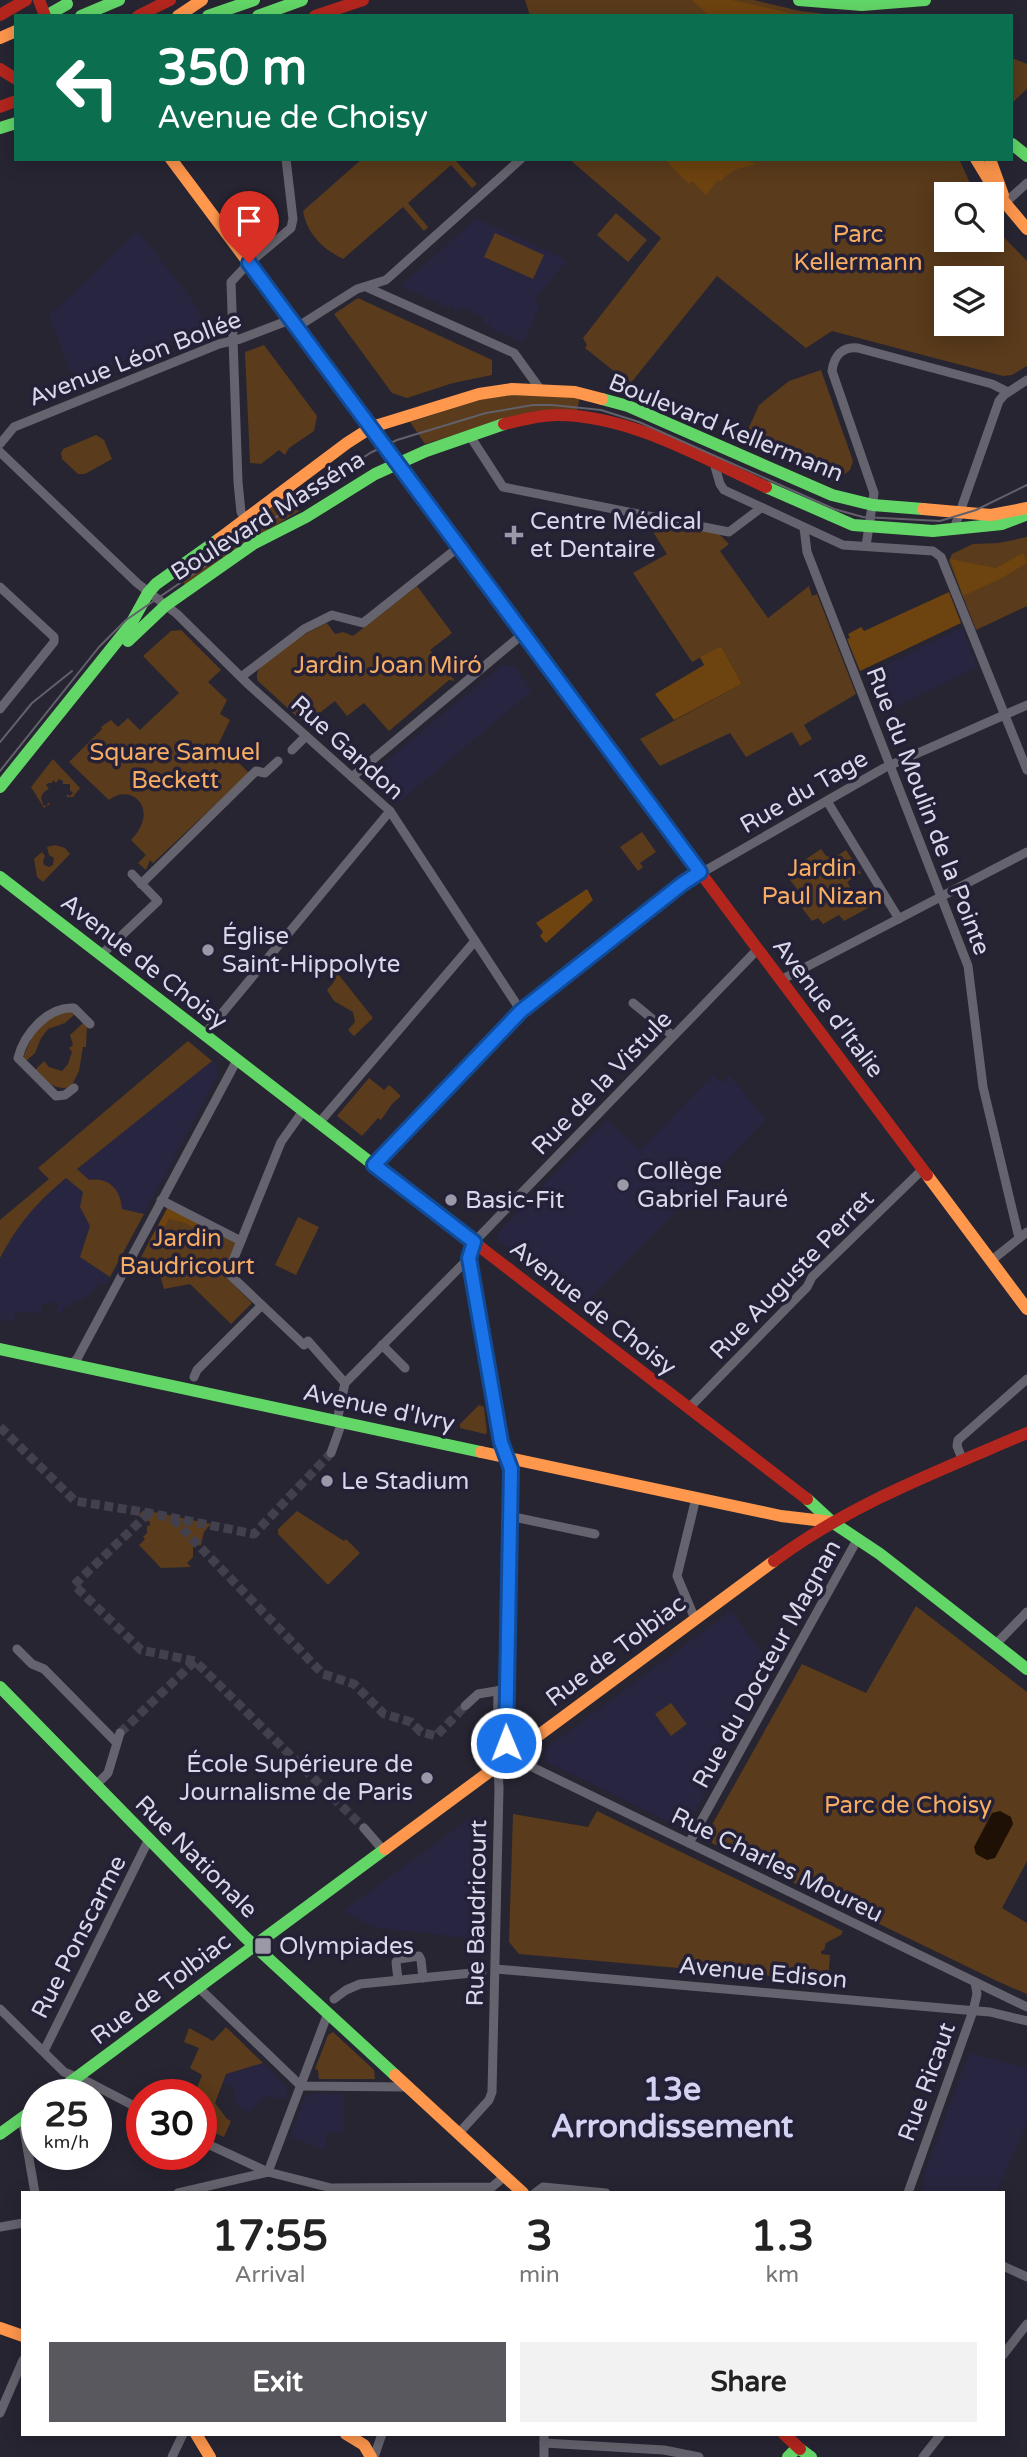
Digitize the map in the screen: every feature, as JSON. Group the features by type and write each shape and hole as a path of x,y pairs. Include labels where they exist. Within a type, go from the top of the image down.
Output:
{"main road":[{"path":"0,15 26,0"},
{"path":"49,14 65,2 88,14 120,0"},
{"path":"142,14 170,0"},
{"path":"181,14 202,0"},
{"path":"214,14 254,0"},
{"path":"264,14 302,0"},
{"path":"321,14 363,0"},
{"path":"799,0 840,6 925,0"},
{"path":"1013,145 1027,156"},
{"name":"Avenue d'Italie","path":"172,161 757,950 1027,1309"},
{"path":"977,161 996,192 1027,229"},
{"path":"991,161 1005,201"},
{"name":"Boulevard Kellermann","path":"372,427 478,394 512,389 575,392 628,406 832,495 873,505 991,515 1027,508"},
{"name":"Boulevard Kellermann","path":"398,463 470,436 533,418 559,415 630,426 838,520 869,528 933,531 1002,524 1024,518"},
{"name":"Boulevard Masséna","path":"0,787 123,634 148,593 168,575 372,427"},
{"name":"Boulevard Masséna","path":"0,801 129,640 166,605 253,544 398,463"},
{"name":"Avenue de Choisy","path":"0,877 821,1510 832,1522 880,1554 1027,1669"},
{"name":"Avenue d'Ivry","path":"0,1349 781,1516 832,1522"},
{"name":"Rue de Tolbiac","path":"74,2079 802,1540 891,1492 1027,1433"},
{"name":"Rue Nationale","path":"0,1687 255,1945 521,2191"},
{"path":"0,2134 21,2119"},
{"path":"0,2328 21,2335"},
{"path":"349,2436 364,2445 372,2457"},
{"path":"786,2436 811,2457"},
{"path":"200,2437 210,2457"},
{"path":"788,2457 800,2449"}],"street":[{"path":"246,520 241,513 238,482 231,282 249,263 288,232 293,224 286,161"},
{"name":"Avenue Léon Bollée","path":"0,444 14,427 219,344 295,323 364,286 386,281 519,161"},
{"path":"1005,201 1027,183"},
{"path":"364,286 518,357 540,389"},
{"path":"866,546 874,493 832,371 838,354 847,348 858,348 992,384 1008,392"},
{"path":"954,529 997,405 1008,392 1027,380"},
{"path":"470,436 503,487 729,532 761,508"},
{"name":"Rue Gandon","path":"0,452 148,593 166,605 241,677 390,811 521,1011"},
{"name":"Boulevard Kellermann","path":"714,464 724,491 844,545 933,551 941,557 1005,715"},
{"name":"Rue du Moulin de la Pointe","path":"804,528 807,552 968,966 983,1087 1023,1235"},
{"path":"241,677 304,629 332,615 363,623 460,547"},
{"path":"0,587 54,637 52,645 1,706"},
{"path":"352,777 524,633"},
{"name":"Rue du Tage","path":"374,1165 521,1011 682,884 890,765 1027,705"},
{"path":"1005,715 1024,750 1027,770"},
{"path":"292,750 306,736"},
{"path":"141,884 256,771 265,773 278,761"},
{"path":"827,801 899,919"},
{"path":"204,1035 390,811"},
{"path":"781,980 1027,852"},
{"path":"152,861 152,874"},
{"path":"102,956 158,901 132,874"},
{"path":"319,1123 475,941"},
{"name":"Rue de la Vistule","path":"474,1242 757,950"},
{"path":"633,1003 673,1036"},
{"path":"74,1087 65,1096 56,1096 18,1058 20,1050 43,1020 61,1009 74,1008 90,1024"},
{"path":"71,1364 77,1359 237,1060"},
{"path":"303,1111 281,1142 228,1273 304,1345 308,1341 345,1383"},
{"name":"Rue Auguste Perret","path":"689,1408 807,1287 812,1277 923,1169"},
{"path":"161,1200 241,1241"},
{"path":"992,1260 1023,1235"},
{"name":"Rue Baudricourt","path":"459,2133 489,2100 492,2092 498,1765 510,1576 511,1469 501,1442 469,1258 474,1242"},
{"path":"331,1453 340,1421 345,1383 469,1258"},
{"path":"194,1377 197,1370 261,1306"},
{"path":"382,1345 405,1368"},
{"path":"963,1461 958,1440 1027,1378"},
{"path":"695,1619 677,1574 696,1497"},
{"path":"509,1516 595,1534"},
{"name":"Rue du Docteur Magnan","path":"689,1843 857,1540"},
{"path":"995,1645 1027,1612"},
{"path":"17,1649 32,1664 44,1669 118,1737 108,1773 96,1785"},
{"path":"465,1706 478,1694 503,1690"},
{"name":"Rue Baudricourt","path":"503,1690 506,1743 513,1754"},
{"name":"Rue Charles Moureu","path":"513,1754 530,1766 1027,2007"},
{"path":"364,1828 383,1850"},
{"name":"Rue Ponscarme","path":"44,2051 149,1839"},
{"path":"398,1980 398,1959 419,1956 423,1978"},
{"name":"Avenue Edison","path":"496,1969 973,2011 1027,2021"},
{"path":"334,1999 360,1984 482,1972"},
{"name":"Rue Ricaut","path":"909,2191 973,2011 977,1994 975,1982"},
{"path":"198,1987 301,2086 407,2087"},
{"path":"0,2009 64,2072 126,2102"},
{"path":"268,2172 328,2013"},
{"path":"217,2148 268,2172 331,2188 492,2187 505,2176"},
{"path":"30,2170 34,2191"},
{"path":"186,2191 268,2172"},
{"path":"538,2191 543,2187 585,2191"},
{"path":"0,2227 21,2223"},
{"path":"1005,2267 1027,2277"},
{"path":"1005,2353 1027,2325"},
{"path":"0,2413 21,2365"},
{"path":"172,2457 182,2436"},
{"path":"372,2457 381,2436"},
{"path":"923,2457 939,2436"},
{"path":"544,2457 544,2439 664,2450 699,2457"}],"shaded area":[{"path":"692,0 732,0 794,14 707,14"},
{"path":"666,161 749,161 756,164 734,170 723,180 717,181 706,195 692,181 689,184"},
{"path":"476,218 567,260 534,300 540,304 523,342 491,329 490,324 485,326 482,317 464,308 455,312 452,306 448,308 401,286"},
{"path":"138,231 200,311 198,314 207,326 85,375 75,382 49,316"},
{"path":"1023,553 1027,563 963,596 950,559 996,568"},
{"path":"949,592 961,623 860,671 847,639 850,638 848,634 861,627 864,631"},
{"path":"962,627 977,667 883,713 873,687 889,679 883,666"},
{"path":"721,646 742,684 674,720 655,694 704,665 700,657"},
{"path":"502,665 514,666 532,691 397,804 379,777 381,765"},
{"path":"587,889 593,900 546,943 540,936 543,932 536,923"},
{"path":"212,1061 216,1064 218,1075 144,1214 122,1209 122,1202 95,1179 89,1180 76,1169"},
{"name":"Collège Gabriel Fauré","path":"713,1075 722,1083 730,1075 766,1120 583,1306 496,1239 499,1232 607,1119 640,1150"},
{"path":"66,1178 83,1192 85,1218 90,1226 80,1257 110,1277 106,1286 101,1283 83,1299 64,1308 61,1314 56,1311 56,1301 41,1305 42,1313 16,1312 13,1322 0,1319 0,1258 19,1224"},
{"path":"168,1207 219,1234 216,1239 187,1243 186,1238 197,1239 199,1232 186,1223 169,1219 157,1240 182,1239 183,1243 154,1248 148,1244"},
{"path":"731,1611 763,1654 777,1662 689,1822 677,1826 545,1761 544,1750"},
{"path":"1000,1811 1011,1817 1013,1824 995,1858 987,1860 976,1854 974,1847 992,1813"},
{"path":"474,1815 476,1818 487,1818 486,1864 489,1868 485,1871 484,1940 373,1927 343,1911"},
{"path":"969,2053 1027,2068 1027,2122 997,2191 922,2191 923,2177"},
{"path":"263,2063 286,2086 285,2099 265,2096 250,2112 245,2111 237,2106 235,2088 223,2082 226,2074"},
{"path":"310,2094 344,2094 344,2132 326,2133 325,2150 290,2137 304,2098"}],"green space":[{"path":"525,0 754,0 825,14 529,14"},
{"path":"1013,58 1027,64 1027,89 1013,102"},
{"path":"360,161 456,161 477,184 472,188 451,165 408,203 428,227 424,231 403,207 343,259 329,251 312,234 303,211"},
{"name":"Parc Kellermann","path":"571,161 960,161 970,182 934,182 934,252 1004,252 1004,237 1027,261 1027,366 1012,375 1003,376 832,331 806,348 717,276 630,384 585,348 587,345 583,338 661,238"},
{"path":"616,213 647,240 628,262 597,235"},
{"path":"495,233 544,255 533,279 484,257"},
{"path":"358,298 492,360 492,375 453,383 407,398 392,393 334,314"},
{"path":"264,345 317,416 314,431 289,448 285,455 279,450 261,464 250,463 245,352"},
{"path":"821,370 853,461 850,470 834,482 743,441 759,405 789,381"},
{"path":"508,395 580,396 577,411 517,415 425,444 410,422 480,400"},
{"path":"96,435 104,440 112,459 85,474 78,474 62,459 61,453 63,449"},
{"path":"287,494 299,511 185,585 177,573"},
{"path":"645,519 718,533 729,544 720,551 768,618 809,586 812,596 817,594 856,694 804,725 812,739 800,746 792,732 746,757 730,733 660,766 640,739 742,684 721,646 692,662 633,573 667,554"},
{"path":"1027,537 1027,606 976,630 949,561 952,554 973,544 999,543"},
{"name":"Jardin Joan Miró","path":"417,586 452,633 430,650 455,681 449,680 389,731 364,703 347,716 335,701 305,724 258,681 257,674 262,665 300,637 327,623 335,634 343,632 353,636"},
{"name":"Square Samuel Beckett","path":"181,630 221,670 208,682 227,700 220,714 230,720 219,743 249,773 153,863 150,860 146,870 138,863 146,855 131,840 140,829 143,818 140,802 126,794 109,800 69,762 101,727 111,720 118,727 128,718 140,730 179,693 143,656 171,631"},
{"path":"53,759 80,788 73,797 67,797 67,794 70,796 73,793 70,784 63,784 59,779 56,783 53,780 46,785 49,789 41,797 43,805 47,806 44,808 31,787"},
{"path":"642,832 656,852 640,863 643,867 638,871 620,847"},
{"path":"55,845 65,848 70,854 43,882 37,877 34,859 42,852 45,856 44,865 53,865 54,858 49,855 47,847"},
{"name":"Jardin Paul Nizan","path":"821,849 826,856 835,857 846,850 861,873 847,882 868,908 844,921 839,915 823,924 818,918 812,921 802,908 808,904 785,873"},
{"path":"331,965 373,1018 354,1036 348,1030 355,1022 353,1012 334,1001 327,990 334,982 323,971"},
{"path":"72,1010 75,1014 65,1023 48,1029 35,1053 26,1061 23,1058 25,1052 40,1026 52,1017"},
{"path":"83,1023 87,1027 86,1047 83,1047 79,1071 71,1087 60,1088 50,1084 35,1070 44,1061 49,1067 62,1071 72,1052 69,1048 73,1045 70,1035"},
{"path":"188,1041 212,1061 77,1169 89,1180 102,1181 113,1186 122,1209 144,1214 110,1277 80,1257 90,1226 80,1207 83,1192 66,1178 28,1215 0,1258 0,1220 49,1179 38,1168"},
{"path":"369,1078 384,1090 389,1085 401,1096 381,1120 378,1118 362,1136 337,1116"},
{"name":"Jardin Baudricourt","path":"168,1207 237,1244 224,1275 252,1303 231,1324 190,1284 164,1289 157,1265 141,1257"},
{"path":"298,1217 319,1227 296,1275 275,1265"},
{"path":"479,1405 484,1407 487,1433 460,1428 460,1424"},
{"path":"144,1510 211,1524 204,1532 201,1545 193,1546 193,1557 187,1563 191,1567 161,1568 139,1545 145,1539 143,1537 150,1525 150,1522 138,1515"},
{"path":"297,1511 344,1541 346,1539 360,1553 328,1585 278,1534 278,1529"},
{"name":"Parc de Choisy","path":"916,1606 1027,1692 1027,1861 1002,1908 1027,1923 1027,1994 712,1843 708,1832 802,1664 866,1693"},
{"path":"671,1703 687,1724 671,1736 655,1714"},
{"path":"597,1811 843,1931 841,1935 826,1943 821,1951 821,1954 830,1955 828,1981 519,1954 509,1942 513,1814 588,1827"},
{"path":"226,2027 263,2063 226,2074 217,2098 217,2079 200,2079 202,2075 190,2068 199,2048 184,2042 189,2028 213,2041"},
{"path":"333,2032 374,2070 375,2079 319,2079 318,2070 315,2069 328,2035"},
{"path":"217,2106 231,2121 224,2137 217,2134"}],"tunnel":[{"path":"0,1427 75,1501 254,1534 331,1453"},
{"path":"149,1513 74,1585 141,1650 195,1661 364,1828"},
{"path":"173,1519 323,1674 354,1684 384,1714 411,1722 421,1732 436,1736 465,1706"},
{"path":"120,1733 195,1661"}],"tram line":[{"path":"0,771 99,647 126,620 370,453 397,440 486,413 533,405 601,410 639,422 834,509 863,517 940,521 976,510 1027,485"},
{"path":"0,742 32,703 72,671"}],"traffic: fast":[{"path":"86,14 119,0"},
{"path":"214,14 254,0"},
{"path":"264,14 302,0"},
{"path":"799,0 862,5 925,0"},
{"path":"50,14 67,4"},
{"path":"0,128 14,124"},
{"path":"1013,145 1027,156"},
{"path":"602,399 628,406 832,495 873,505 923,509"},
{"path":"128,641 166,605 253,544 306,517 375,474 426,451 504,424"},
{"path":"766,487 853,525 933,531 1002,524 1025,515"},
{"path":"0,787 131,624 148,593 156,584 219,539"},
{"path":"483,577 697,868"},
{"path":"0,877 475,1243"},
{"path":"0,1349 481,1452"},
{"path":"807,1499 832,1522 880,1554 1027,1669"},
{"path":"0,1687 245,1937 395,2075"},
{"path":"75,2079 385,1849"},
{"path":"0,2134 21,2119"},
{"path":"788,2457 800,2449 811,2457"}],"traffic: slow":[{"path":"181,14 202,0"},
{"path":"0,38 14,32"},
{"path":"172,161 483,577"},
{"path":"977,161 996,192 1027,229"},
{"path":"991,161 998,182"},
{"path":"219,539 372,427 479,394 512,389 575,392 602,399"},
{"path":"923,509 991,515 1027,508"},
{"path":"927,1175 1027,1309"},
{"path":"481,1452 781,1516 832,1522"},
{"path":"385,1849 774,1561"},
{"path":"395,2075 521,2191"},
{"path":"0,2328 21,2335"},
{"path":"197,2436 210,2457"},
{"path":"349,2436 364,2445 371,2457"}],"traffic: jam":[{"path":"0,15 26,0"},
{"path":"39,0 44,14"},
{"path":"142,14 170,0"},
{"path":"321,14 363,0"},
{"path":"0,69 14,78"},
{"path":"0,107 14,102"},
{"path":"504,424 557,415 611,422 665,440 766,487"},
{"path":"697,868 927,1175"},
{"path":"475,1243 807,1499"},
{"path":"774,1561 865,1505 1027,1433"},
{"path":"786,2436 800,2449"}],"place":[{"name":"Centre Médical et Dentaire","path":"514,535"},
{"name":"Église Saint-Hippolyte","path":"208,950"},
{"name":"Collège Gabriel Fauré","path":"623,1185"},
{"name":"Basic-Fit","path":"451,1200"},
{"name":"Le Stadium","path":"327,1481"},
{"name":"École Supérieure de Journalisme de Paris","path":"427,1778"},
{"name":"Olympiades","path":"263,1946"}],"district":[{"name":"13e Arrondissement","path":"672,2108"}],"route":[{"path":"249,263 700,872 521,1011 374,1165 474,1242 469,1258 501,1442 511,1469 506,1743"}]}
